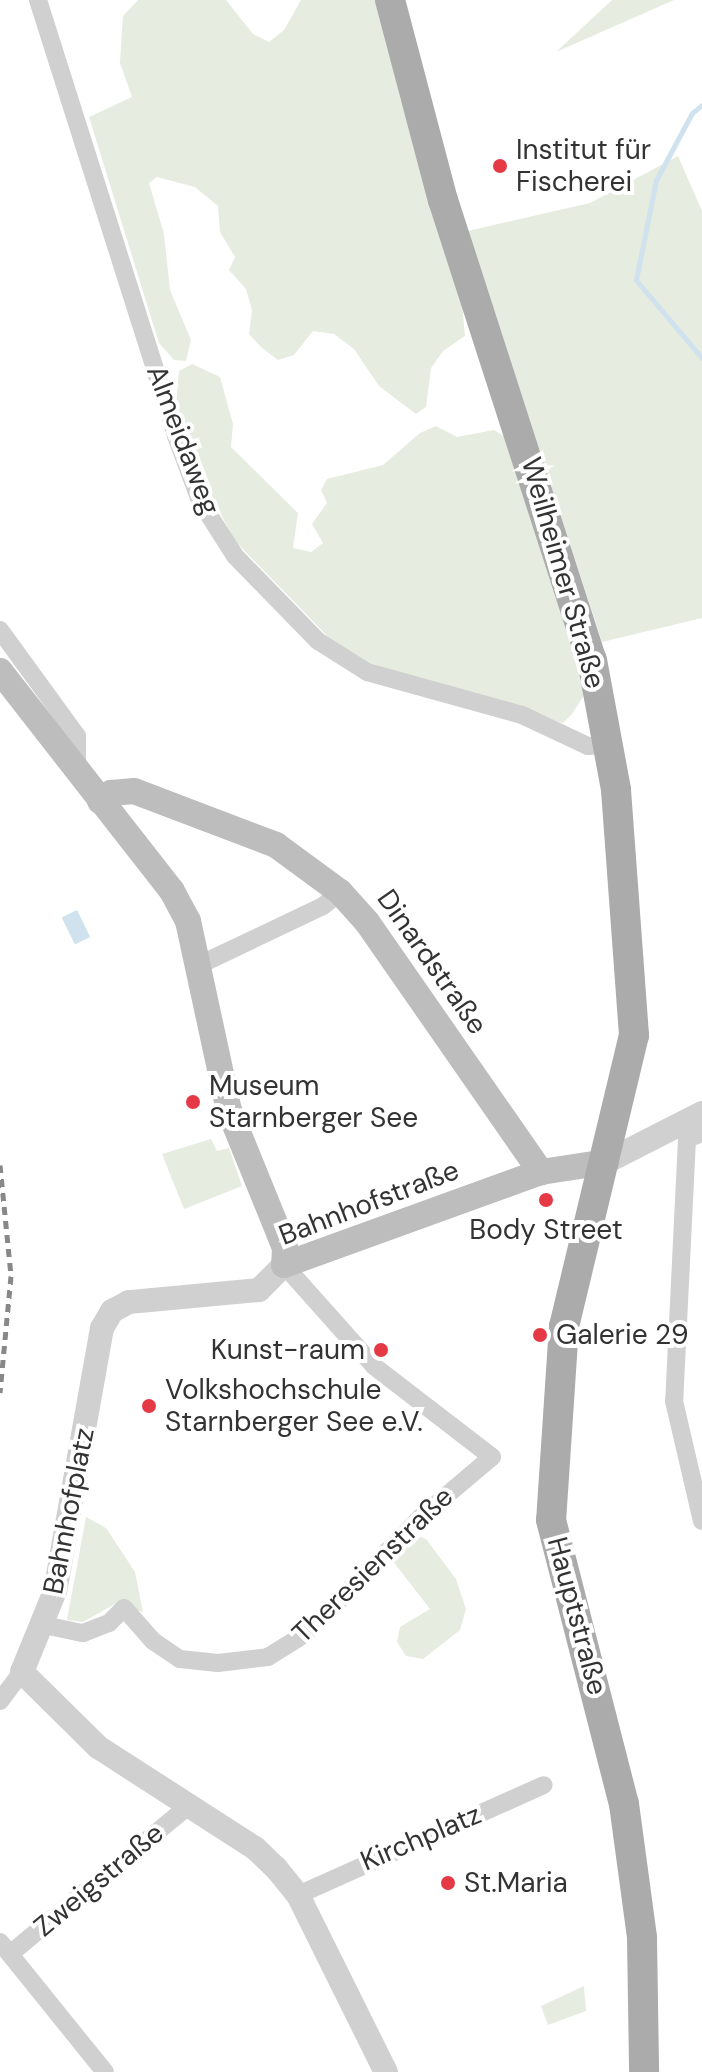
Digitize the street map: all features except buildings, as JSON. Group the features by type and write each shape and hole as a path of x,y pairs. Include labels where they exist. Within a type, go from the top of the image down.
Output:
{"main road":[{"name":"Weilheimer Straße","path":"390,0 443,200 565,569 609,745 634,1035 606,1162"},
{"path":"0,671 172,891 188,921 229,1110 285,1248 284,1265"},
{"name":"Dinardstraße","path":"100,801 111,793 134,791 276,845 340,892 367,922 541,1172"},
{"name":"Bahnhofstraße","path":"284,1265 541,1172 606,1162"},
{"name":"Hauptstraße","path":"606,1162 564,1326 551,1520 624,1804 642,1938 644,2072"}],"street":[{"name":"Almeidaweg","path":"38,0 176,436 200,501 235,556 318,641 367,672 522,715 588,746 609,745"},
{"path":"0,630 77,736 77,772"},
{"path":"199,965 323,906 340,892"},
{"path":"606,1162 702,1113"},
{"path":"702,1133 687,1139 674,1401 702,1521"},
{"name":"Bahnhofstraße","path":"112,1311 129,1302 259,1290 284,1265"},
{"name":"Theresienstraße","path":"44,1625 83,1633 109,1623 124,1608 153,1641 180,1659 218,1663 268,1657 308,1632 421,1517 492,1457 374,1366 284,1265"},
{"name":"Bahnhofplatz","path":"0,1701 22,1672 44,1625 102,1328 112,1311"},
{"path":"22,1672 98,1747 255,1848 298,1895 386,2072"},
{"name":"Kirchplatz","path":"298,1895 544,1785"},
{"name":"Zweigstraße","path":"5,1948 187,1807"},
{"path":"5,1948 105,2072"}],"shaded area":[{"path":"138,0 226,0 253,34 269,42 284,30 301,0 380,0 400,97 462,303 465,336 443,351 431,368 426,407 416,414 379,386 354,349 334,334 313,331 294,355 278,360 262,348 249,334 252,310 246,289 229,270 235,257 220,232 218,206 195,187 157,177 149,183 164,234 170,290 191,340 186,361 174,360 159,343 89,117 132,97 120,63 123,16"},
{"path":"612,0 674,0 556,52"},
{"path":"678,156 702,211 702,618 602,642 468,231 590,203"},
{"path":"192,364 220,377 233,424 231,447 298,513 293,548 311,552 323,543 312,524 327,503 321,490 327,479 383,465 420,433 436,426 457,437 494,430 517,444 586,692 572,714 563,723 434,688 357,658 333,642 235,541 203,480 176,403 179,371"},
{"path":"211,1139 217,1151 229,1148 242,1186 184,1209 162,1154"},
{"path":"86,1517 106,1528 135,1572 143,1612 115,1604 83,1622 67,1620"},
{"path":"418,1536 426,1539 456,1579 466,1609 460,1630 423,1659 406,1656 397,1642 400,1627 430,1609 392,1560 404,1540"},
{"path":"584,1986 586,2011 548,2025 541,2006"}],"water":[{"path":"77,910 90,937 75,944 62,917"}],"waterway":[{"path":"702,105 692,113 656,180 636,280 702,358"}],"railway":[{"path":"0,1165 11,1276 0,1392"}],"place":[{"name":"Institut für Fischerei","path":"500,166"},
{"name":"Museum Starnberger See","path":"193,1102"},
{"name":"Body Street","path":"546,1200"},
{"name":"Galerie 29","path":"540,1335"},
{"name":"Kunst-raum","path":"381,1350"},
{"name":"Volkshochschule Starnberger See e.V.","path":"149,1406"},
{"name":"St.Maria","path":"448,1883"}]}
